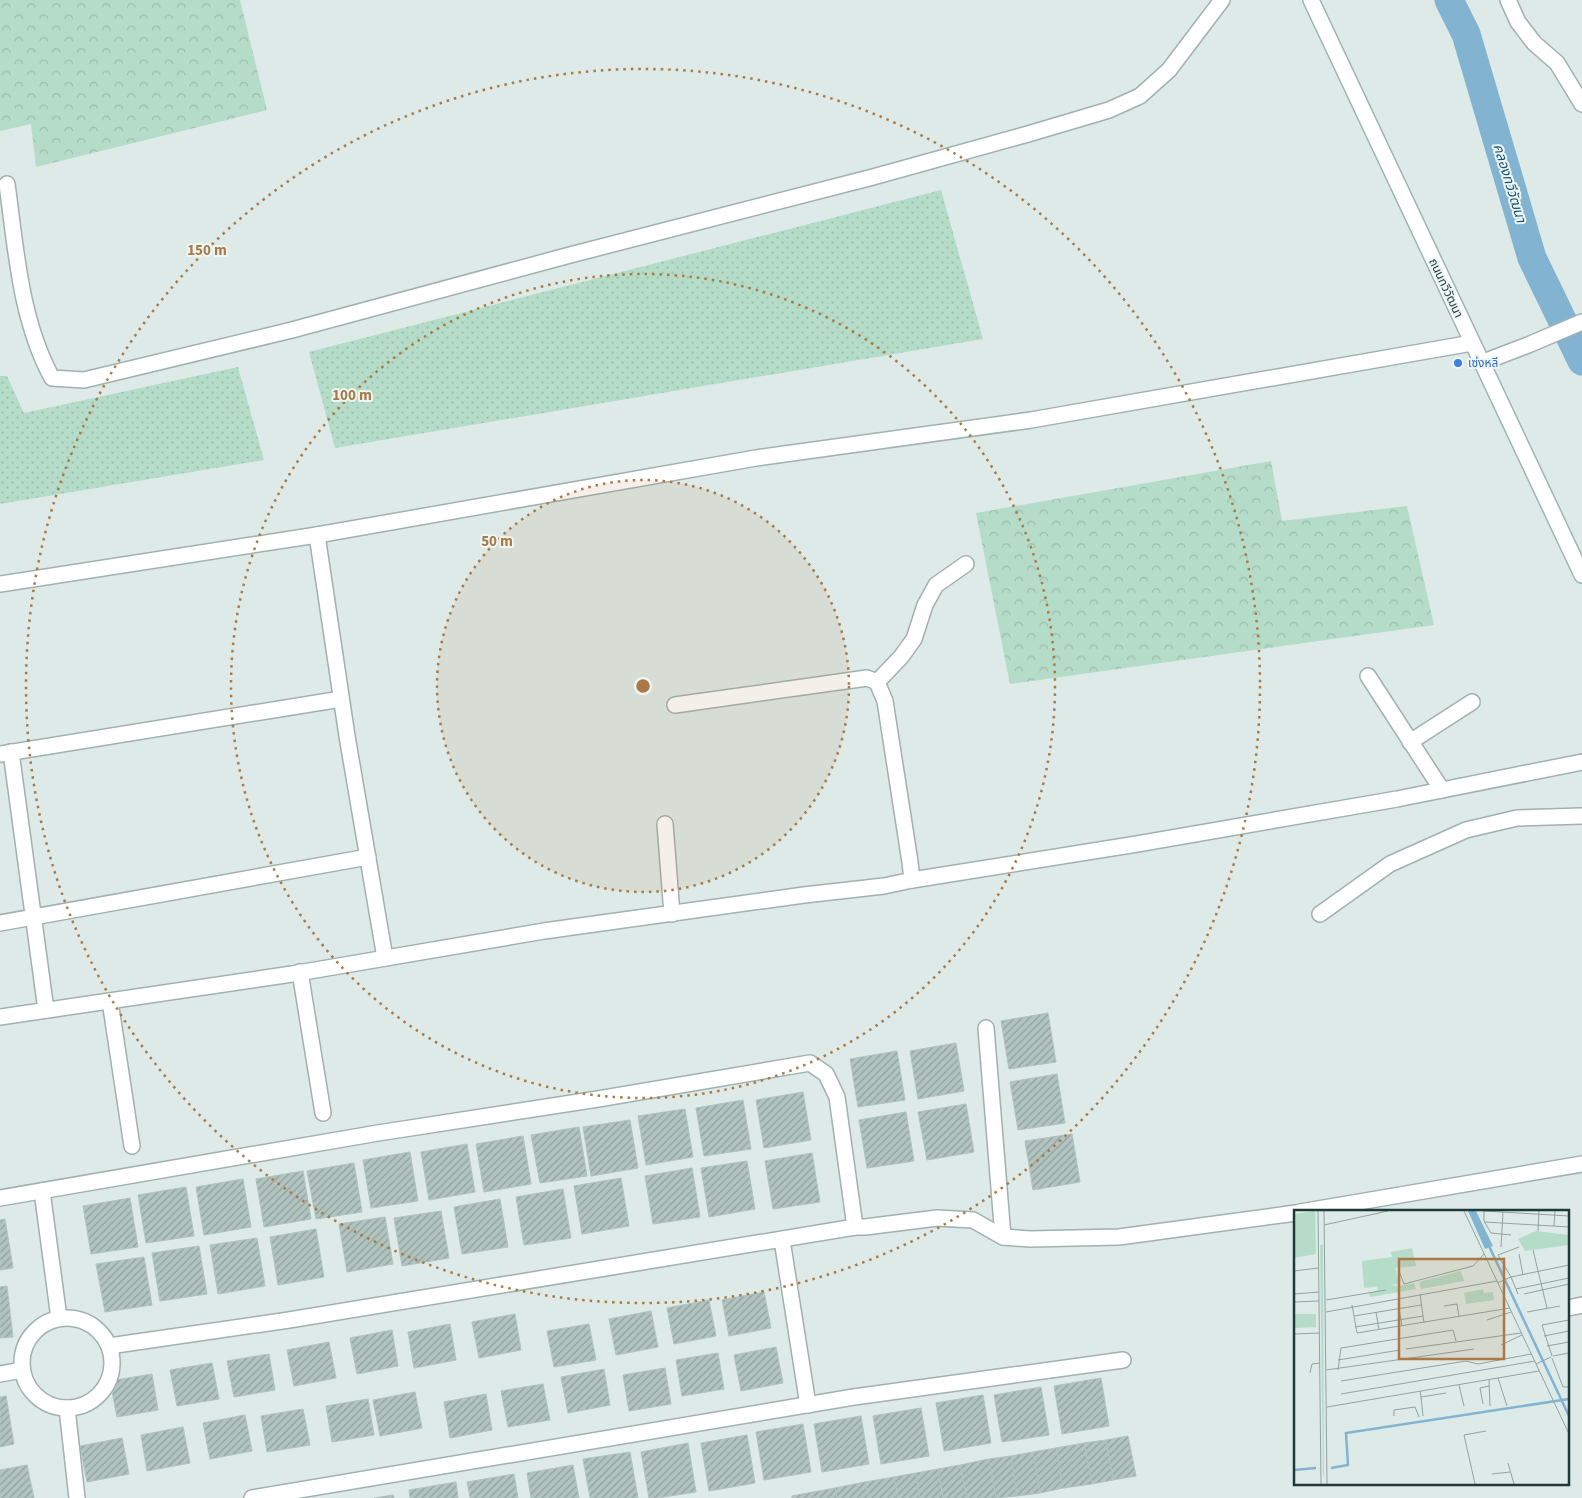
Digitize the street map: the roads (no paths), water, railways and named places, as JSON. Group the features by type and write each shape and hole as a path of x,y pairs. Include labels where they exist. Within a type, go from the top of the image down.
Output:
{"street":[{"path":"6,184 25,307 41,358 52,378 84,380 292,330 579,252 874,177 1109,110 1140,96 1169,70 1222,0"},
{"name":"ถนนทวีวัฒนา","path":"1311,0 1582,575"},
{"path":"1508,0 1518,22 1534,43 1557,62 1582,104"},
{"path":"1481,363 1582,322"},
{"path":"0,584 317,535 756,458 1031,420 1472,343"},
{"path":"317,535 341,699 385,958"},
{"path":"878,682 901,657 914,639 925,605 936,585 966,564"},
{"path":"1368,676 1442,790"},
{"path":"675,705 867,678 878,682"},
{"path":"878,682 885,702 912,880"},
{"path":"46,1010 35,917 6,753 341,699"},
{"path":"1410,742 1472,702"},
{"path":"0,1017 300,972 544,932 884,886 1138,844 1442,790 1582,762"},
{"path":"1320,914 1390,864 1466,830 1517,818 1582,816"},
{"path":"665,824 672,914"},
{"path":"0,923 368,857"},
{"path":"300,972 323,1113"},
{"path":"110,1001 132,1146"},
{"path":"986,1028 1004,1237"},
{"path":"0,1198 378,1133 598,1099 810,1063 826,1074 837,1097 855,1228"},
{"path":"1312,1210 1582,1164"},
{"path":"42,1191 59,1318"},
{"path":"109,1346 299,1319 855,1228 937,1218 973,1220 1004,1237 1030,1239 1119,1237 1294,1212"},
{"path":"782,1240 808,1405"},
{"path":"59,1318 74,1319 89,1324 101,1333 109,1346 112,1364 108,1380 99,1395 84,1405 67,1408 51,1406 37,1398 27,1386 22,1370 22,1353 29,1337 42,1324 59,1318"},
{"path":"252,1498 808,1405 1123,1360"},
{"path":"0,1374 22,1370"},
{"path":"67,1408 77,1498"}],"waterway":[{"name":"คลองทวีวัฒนา","path":"1449,0 1466,34 1532,258 1582,361"}],"place":[{"name":"เซ่งหลี","path":"1458,363"}]}
